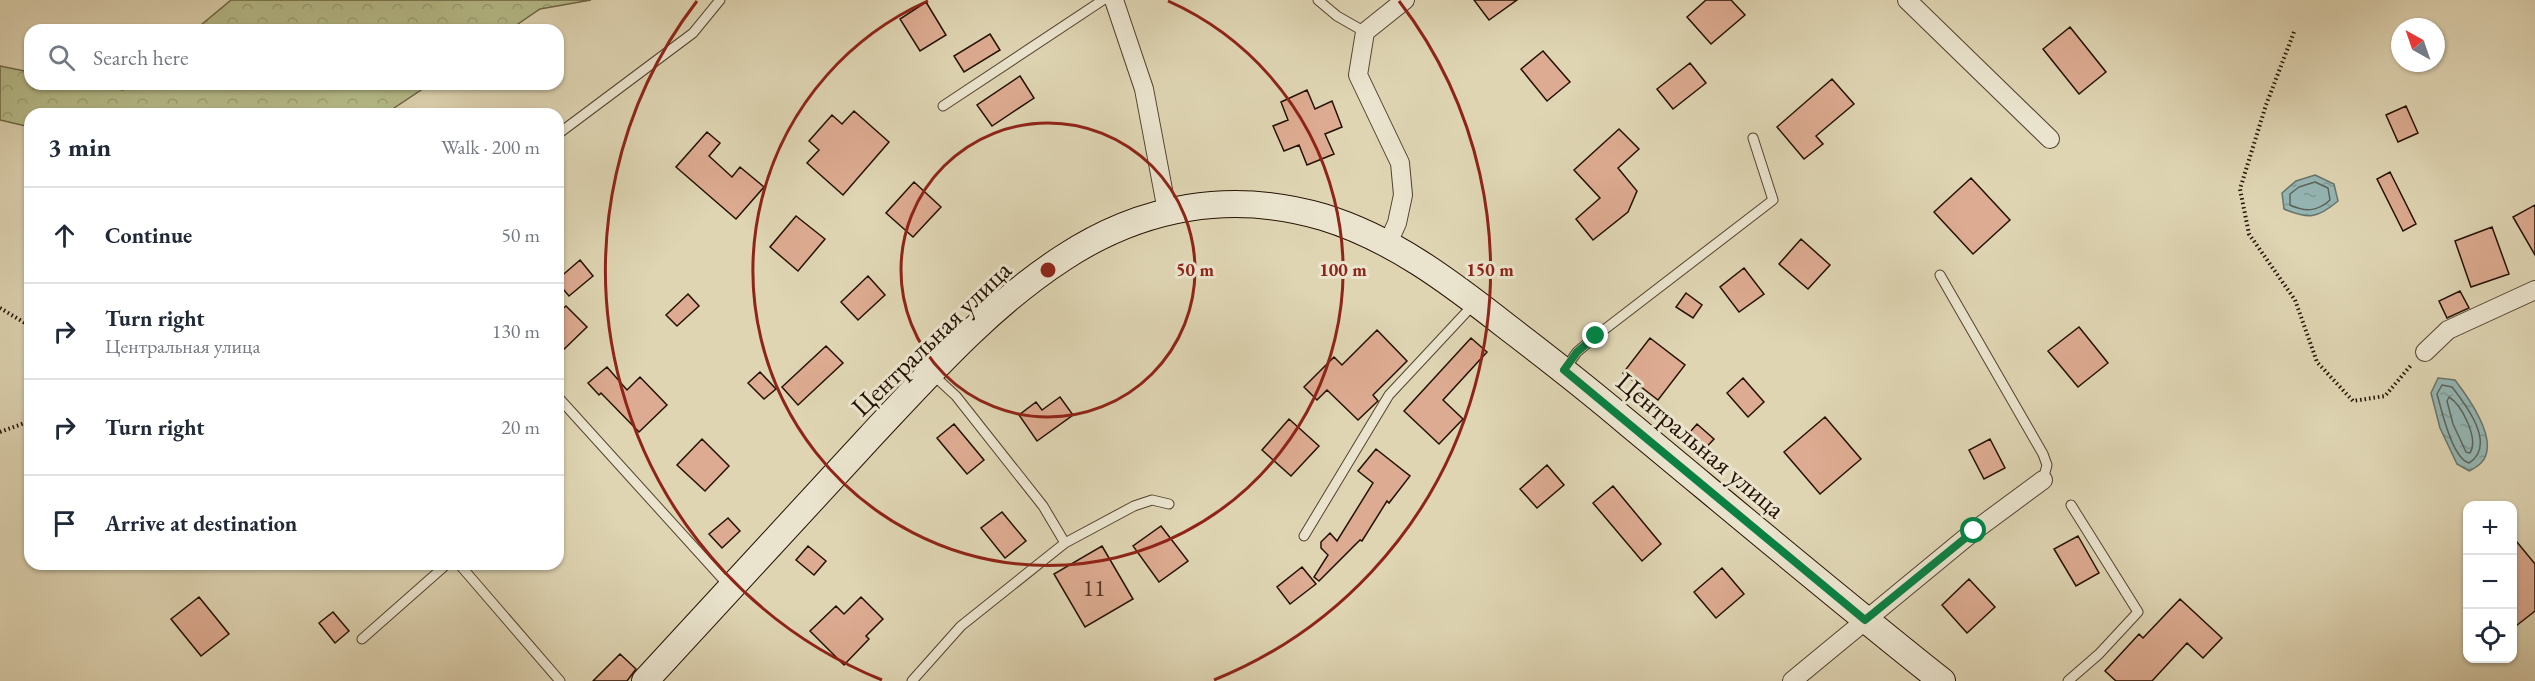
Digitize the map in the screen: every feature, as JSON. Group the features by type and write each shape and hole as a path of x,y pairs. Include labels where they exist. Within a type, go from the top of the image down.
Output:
{"street":[{"path":"1114,0 1144,88 1167,211"},
{"path":"1388,243 1397,224 1403,195 1400,164 1358,75 1365,32 1405,0"},
{"path":"1907,0 2050,139"},
{"name":"Центральная улица","path":"645,681 930,373 1004,303 1061,259 1105,234 1167,211 1216,204 1272,206 1324,218 1388,243 1476,302 1564,370 1941,681"},
{"path":"2425,352 2448,330 2535,290"},
{"path":"1792,681 1974,531 2043,480"}],"lane":[{"path":"564,130 693,33 720,0"},
{"path":"943,106 1103,0"},
{"path":"1318,0 1337,16 1365,32"},
{"path":"1564,370 1577,352 1596,336 1773,200 1754,138"},
{"path":"1940,276 2043,454 2047,465 2043,480"},
{"path":"1304,536 1389,395 1476,302"},
{"path":"930,373 956,396 1043,506 1065,543"},
{"path":"564,404 730,587"},
{"path":"912,681 961,626 1065,543 1134,506 1152,500 1169,504"},
{"path":"2068,681 2099,654 2138,612 2071,505"},
{"path":"362,639 440,570"},
{"path":"464,570 560,681"}],"path":[{"path":"2294,32 2265,105 2240,189 2249,234 2295,300 2317,362 2354,401 2385,396 2425,352"},
{"path":"0,308 24,322"},
{"path":"0,432 24,423"}],"green space":[{"path":"231,0 591,0 540,9 518,24 202,24"},
{"path":"0,66 24,71 24,90 421,90 394,108 24,108 24,126 0,120"}],"water":[{"path":"2315,175 2334,184 2338,201 2312,216 2284,209 2282,193 2296,181"},
{"path":"2438,378 2455,380 2474,408 2485,432 2486,454 2481,463 2469,471 2457,464 2440,428 2431,393"}],"building":[{"path":"1474,0 1517,0 1489,20"},
{"path":"1706,0 1731,0 1745,15 1711,44 1687,17"},
{"path":"926,2 946,35 920,51 900,19"},
{"path":"2070,27 2106,72 2079,94 2043,49"},
{"path":"990,34 1000,50 964,72 954,56"},
{"path":"1543,51 1570,82 1547,101 1521,69"},
{"path":"1690,63 1706,83 1673,109 1657,89"},
{"path":"1020,76 1034,98 992,126 977,105"},
{"path":"1832,79 1854,104 1816,136 1823,144 1804,159 1777,127"},
{"path":"1307,90 1315,109 1332,101 1342,127 1325,134 1334,154 1307,165 1299,145 1284,151 1273,126 1288,120 1281,102"},
{"path":"2406,106 2418,133 2398,142 2386,115"},
{"path":"854,111 889,142 843,195 807,163 819,150 809,141 832,115 842,124"},
{"path":"1619,129 1639,149 1618,168 1637,191 1628,212 1593,240 1576,219 1600,198 1574,170"},
{"path":"707,132 720,143 709,156 732,177 740,167 764,187 736,219 676,167"},
{"path":"2390,172 2416,224 2403,231 2377,179"},
{"path":"1971,178 2010,220 1973,254 1934,212"},
{"path":"914,182 941,207 913,237 886,213"},
{"path":"2535,205 2535,255 2513,217"},
{"path":"796,216 825,239 798,271 770,247"},
{"path":"2492,227 2509,274 2471,287 2455,241"},
{"path":"1801,239 1830,265 1808,289 1779,264"},
{"path":"580,260 593,276 569,296 564,290 564,274"},
{"path":"1744,268 1764,294 1739,312 1720,287"},
{"path":"868,276 885,295 858,320 841,302"},
{"path":"2460,291 2469,308 2447,318 2439,301"},
{"path":"1686,293 1702,305 1693,318 1676,307"},
{"path":"688,294 699,306 677,326 666,315"},
{"path":"566,306 587,327 564,349 564,308"},
{"path":"2079,327 2108,363 2078,387 2048,351"},
{"path":"1377,330 1407,361 1373,395 1378,401 1358,420 1327,390 1317,400 1304,387 1334,357 1342,365"},
{"path":"1471,338 1487,352 1443,400 1463,419 1439,444 1404,411"},
{"path":"1650,338 1685,365 1658,400 1623,373"},
{"path":"826,346 843,363 798,405 782,387"},
{"path":"607,367 627,390 640,377 667,405 639,432 588,383"},
{"path":"760,372 776,389 764,399 748,383"},
{"path":"1743,378 1764,402 1748,417 1727,393"},
{"path":"1060,397 1073,415 1037,441 1019,415 1036,402 1042,410"},
{"path":"1825,417 1861,459 1820,494 1784,452"},
{"path":"1289,419 1319,446 1291,476 1262,450"},
{"path":"954,424 984,460 967,474 937,438"},
{"path":"1697,424 1714,439 1700,454 1684,439"},
{"path":"702,439 729,466 705,491 677,465"},
{"path":"1990,439 2005,468 1984,479 1969,450"},
{"path":"1376,449 1410,476 1389,503 1387,501 1362,541 1360,540 1319,581 1314,577 1328,555 1321,548 1321,542 1330,533 1337,541 1373,483 1358,471"},
{"path":"1547,465 1564,485 1537,508 1520,489"},
{"path":"1613,486 1661,544 1642,561 1593,503"},
{"path":"1002,512 1026,541 1005,558 981,528"},
{"path":"728,518 740,531 722,548 709,534"},
{"path":"1161,526 1188,561 1159,582 1133,546"},
{"path":"2078,536 2099,573 2076,586 2054,549"},
{"path":"2517,542 2535,564 2535,611 2517,625"},
{"path":"808,546 826,561 814,575 796,560"},
{"path":"1102,546 1133,599 1085,627 1054,574"},
{"path":"1302,567 1316,584 1290,604 1277,587"},
{"path":"1722,568 1744,594 1716,618 1694,592"},
{"path":"1969,579 1995,607 1967,633 1942,605"},
{"path":"199,597 229,634 201,656 171,619"},
{"path":"861,597 883,619 866,636 869,639 844,665 810,631 836,606 844,614"},
{"path":"2180,599 2222,638 2203,658 2187,643 2152,681 2116,681 2105,671 2139,634 2143,638"},
{"path":"333,612 349,631 335,643 319,623"},
{"path":"620,654 636,669 627,681 593,681"}],"route":[{"path":"1596,336 1577,352 1564,370 1865,620 1974,531"}]}
